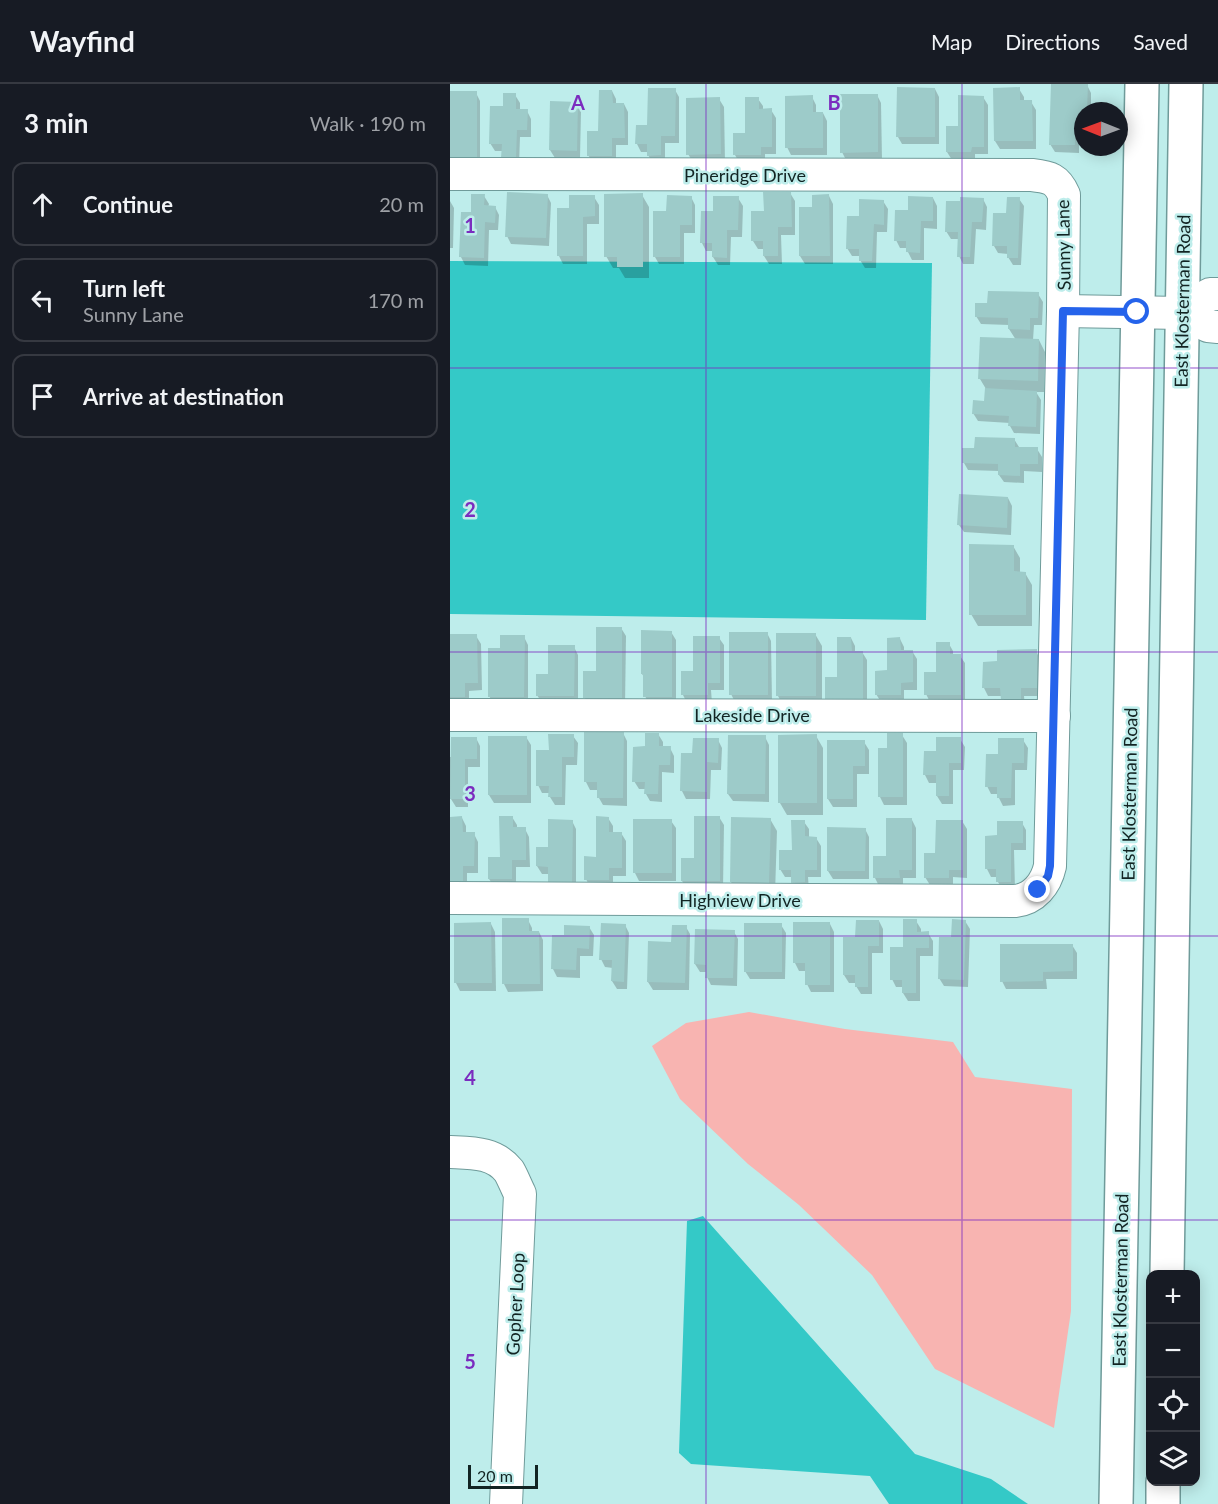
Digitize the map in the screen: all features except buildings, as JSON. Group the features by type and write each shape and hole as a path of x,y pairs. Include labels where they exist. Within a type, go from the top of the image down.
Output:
{"main road":[{"name":"East Klosterman Road","path":"1116,1504 1143,84"},
{"name":"East Klosterman Road","path":"1167,1270 1186,84"},
{"path":"1163,1486 1163,1504"}],"street":[{"name":"Pineridge Drive","path":"450,174 1040,176"},
{"name":"Sunny Lane","path":"1030,897 1048,876 1050,866 1063,311 1064,195 1056,181 1040,176"},
{"path":"1182,313 1210,294 1218,294"},
{"path":"1063,311 1182,313 1208,326 1218,327"},
{"name":"Lakeside Drive","path":"450,715 1054,716"},
{"name":"Highview Drive","path":"450,898 1015,901 1030,897"},
{"name":"Gopher Loop","path":"450,1152 477,1153 497,1159 509,1172 520,1194 506,1504"}],"shaded area":[{"path":"749,1012 845,1029 953,1042 975,1077 1072,1089 1071,1311 1054,1428 935,1369 872,1275 799,1205 748,1164 680,1099 652,1046 686,1023"}],"water":[{"path":"450,261 932,263 926,620 450,614"},
{"path":"703,1216 915,1454 991,1479 1028,1504 889,1504 870,1476 691,1464 679,1453 687,1221"}],"route":[{"path":"1038,890 1048,876 1050,866 1063,311 1137,312"}]}
